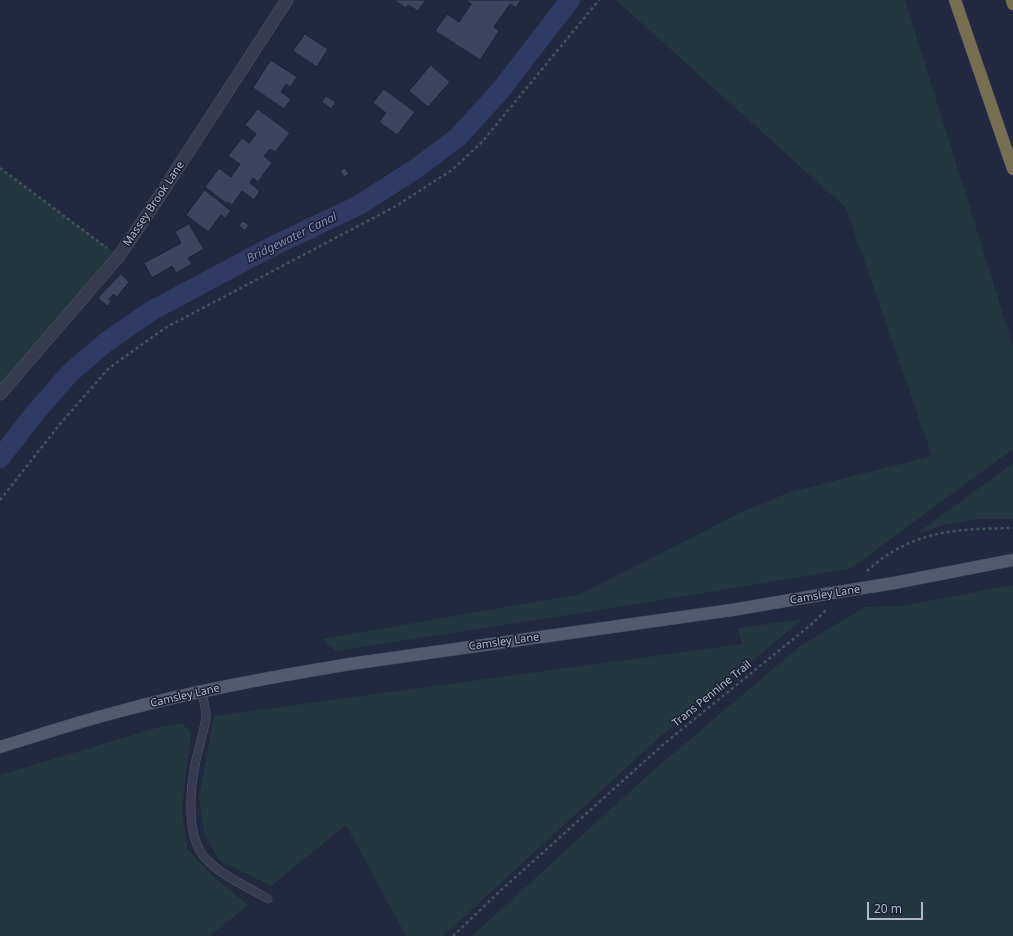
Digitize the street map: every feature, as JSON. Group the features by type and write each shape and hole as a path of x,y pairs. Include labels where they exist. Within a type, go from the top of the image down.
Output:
{"highway":[{"path":"955,0 1013,170"},
{"path":"1012,0 1013,4"}],"main road":[{"name":"Camsley Lane","path":"0,747 117,712 202,692 342,666 820,596 1013,560"}],"street":[{"name":"Massey Brook Lane","path":"0,394 119,256 287,0"}],"lane":[{"path":"202,692 206,714 193,775 191,803 192,826 196,843 206,859 228,876 268,899"}],"path":[{"path":"0,500 60,424 108,369 165,328 396,206 452,170 482,142 599,0"},
{"path":"0,168 101,245 111,250"},
{"path":"863,575 875,564 901,546 925,536 959,530 1013,528"},
{"name":"Trans Pennine Trail","path":"453,936 500,891 664,743 830,607"}],"shaded area":[{"path":"616,0 905,0 1013,346 1013,449 850,569 336,651 322,639 580,594 744,511 787,493 932,456 846,208"},
{"path":"0,168 119,256 0,397"},
{"path":"1013,463 1013,519 976,519 941,526 916,534"},
{"path":"1013,585 1013,936 472,936 649,774 800,646 865,607 901,606"},
{"path":"803,619 662,735 443,936 406,936 346,825 271,886 219,860 204,833 199,797 214,716 742,644 738,628"},
{"path":"182,723 191,733 182,809 187,849 215,878 248,905 210,936 0,936 0,775 156,728"}],"building":[{"path":"394,0 426,0 418,11 408,5 406,8"},
{"path":"465,0 521,0 516,8 510,4 494,27 499,31 480,60 435,31 447,14 459,22 471,4"},
{"path":"305,34 328,49 317,67 293,51"},
{"path":"271,60 297,77 290,87 286,84 281,92 291,99 284,109 253,88"},
{"path":"431,65 450,82 428,107 409,91"},
{"path":"384,89 415,112 397,135 379,122 386,113 373,103"},
{"path":"326,96 336,102 331,109 322,102"},
{"path":"258,109 290,133 275,152 270,149 264,156 272,163 258,182 253,178 250,183 260,191 254,200 242,191 232,205 228,202 227,204 205,187 219,168 231,177 240,164 228,156 242,138 249,143 256,134 245,125"},
{"path":"345,168 349,174 344,177 340,171"},
{"path":"205,190 231,211 225,218 221,215 208,232 186,215"},
{"path":"243,221 249,225 245,231 239,226"},
{"path":"189,224 204,249 188,258 192,264 176,273 172,266 152,278 144,263 181,243 175,232"},
{"path":"121,274 129,282 117,297 114,294 109,299 111,302 107,306 98,298"}],"waterway":[{"name":"Bridgewater Canal","path":"0,458 35,413 70,373 105,343 151,311 269,248 359,205 417,168 458,137 500,91 570,0"}]}
